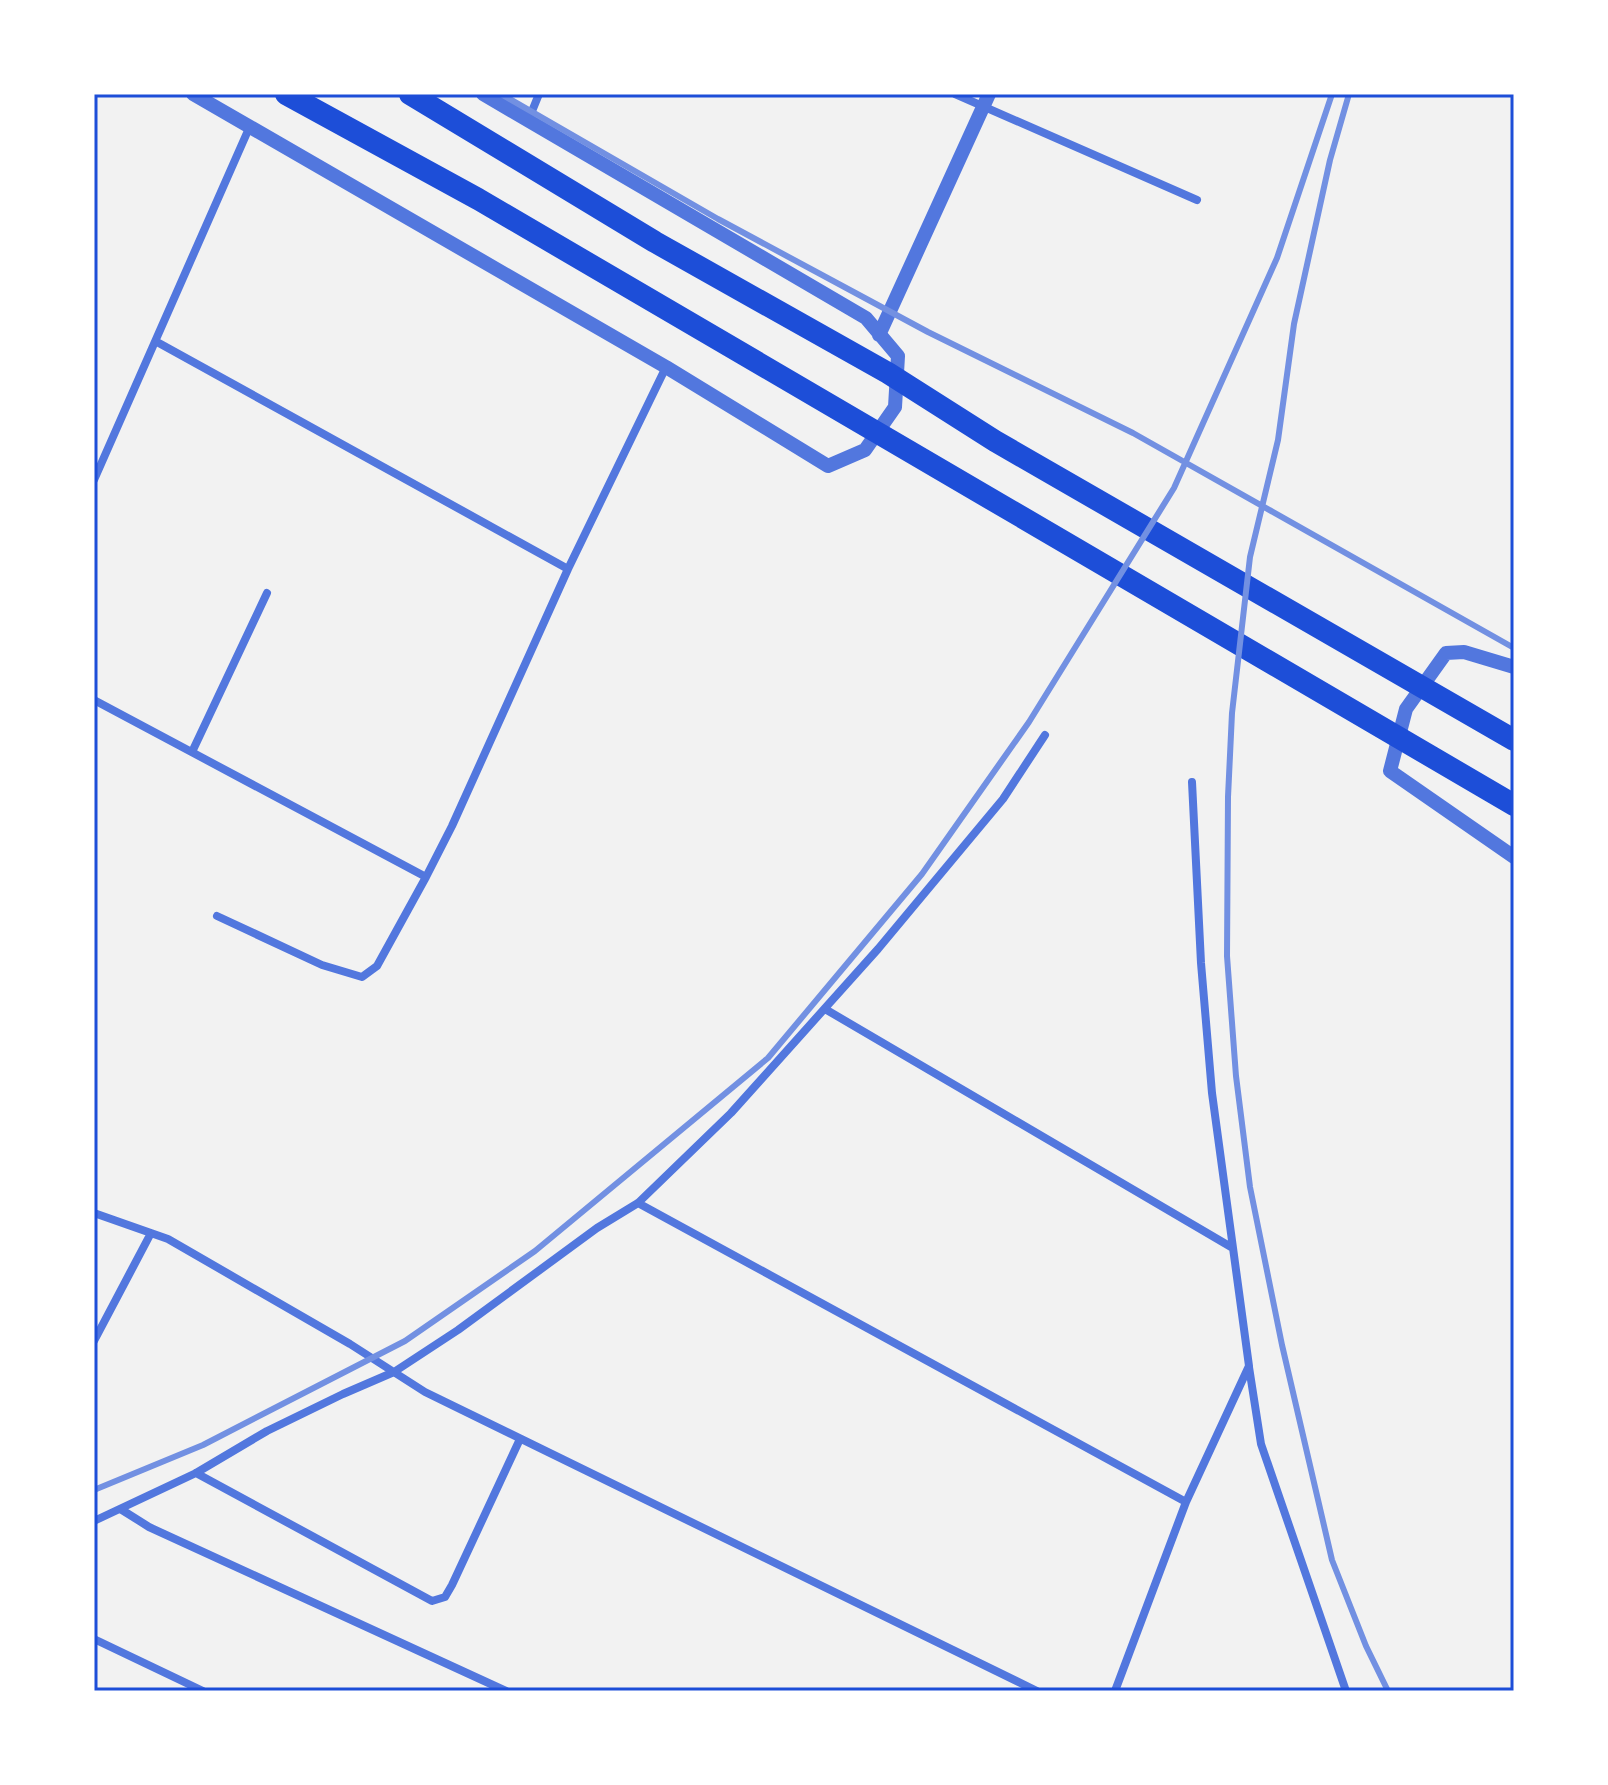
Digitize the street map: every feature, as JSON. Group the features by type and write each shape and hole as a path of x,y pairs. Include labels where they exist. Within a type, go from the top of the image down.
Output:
{"highway":[{"path":"286,94 478,199 1514,805"},
{"path":"410,94 655,242 888,373 995,441 1514,740"}],"street":[{"path":"193,94 666,367 828,466 865,450 895,407 898,356 866,318 483,94"},
{"path":"528,121 539,94"},
{"path":"955,94 987,100 1197,200"},
{"path":"879,335 987,100"},
{"path":"94,480 251,125"},
{"path":"157,342 568,569"},
{"path":"217,916 322,965 362,977 377,966 452,826 568,569 666,367"},
{"path":"192,752 267,593"},
{"path":"1514,667 1464,652 1446,653 1406,709 1390,771 1514,857"},
{"path":"94,700 426,877"},
{"path":"94,1521 196,1473 267,1431 394,1372 458,1330 597,1228 638,1203 731,1113 825,1009 1003,799 1045,735"},
{"path":"1192,782 1200,948 1212,1093 1231,1247 1261,1444 1346,1691"},
{"path":"825,1009 1231,1247"},
{"path":"638,1203 1186,1502"},
{"path":"94,1213 168,1239 425,1392 1037,1691"},
{"path":"94,1341 151,1233"},
{"path":"1115,1691 1186,1502 1249,1366"},
{"path":"196,1473 432,1601 445,1597 452,1585 520,1439"},
{"path":"122,1510 149,1527 506,1691"},
{"path":"94,1639 203,1691"}],"railway":[{"path":"501,94 718,219 928,332 1133,433 1514,648"},
{"path":"94,1490 203,1445 405,1341 535,1251 768,1058 922,874 1029,722 1174,488 1277,258 1332,94"},
{"path":"1349,94 1330,160 1294,324 1278,440 1250,557 1232,713 1227,956 1236,1076 1250,1187 1282,1345 1332,1560 1366,1646 1388,1691"}]}
